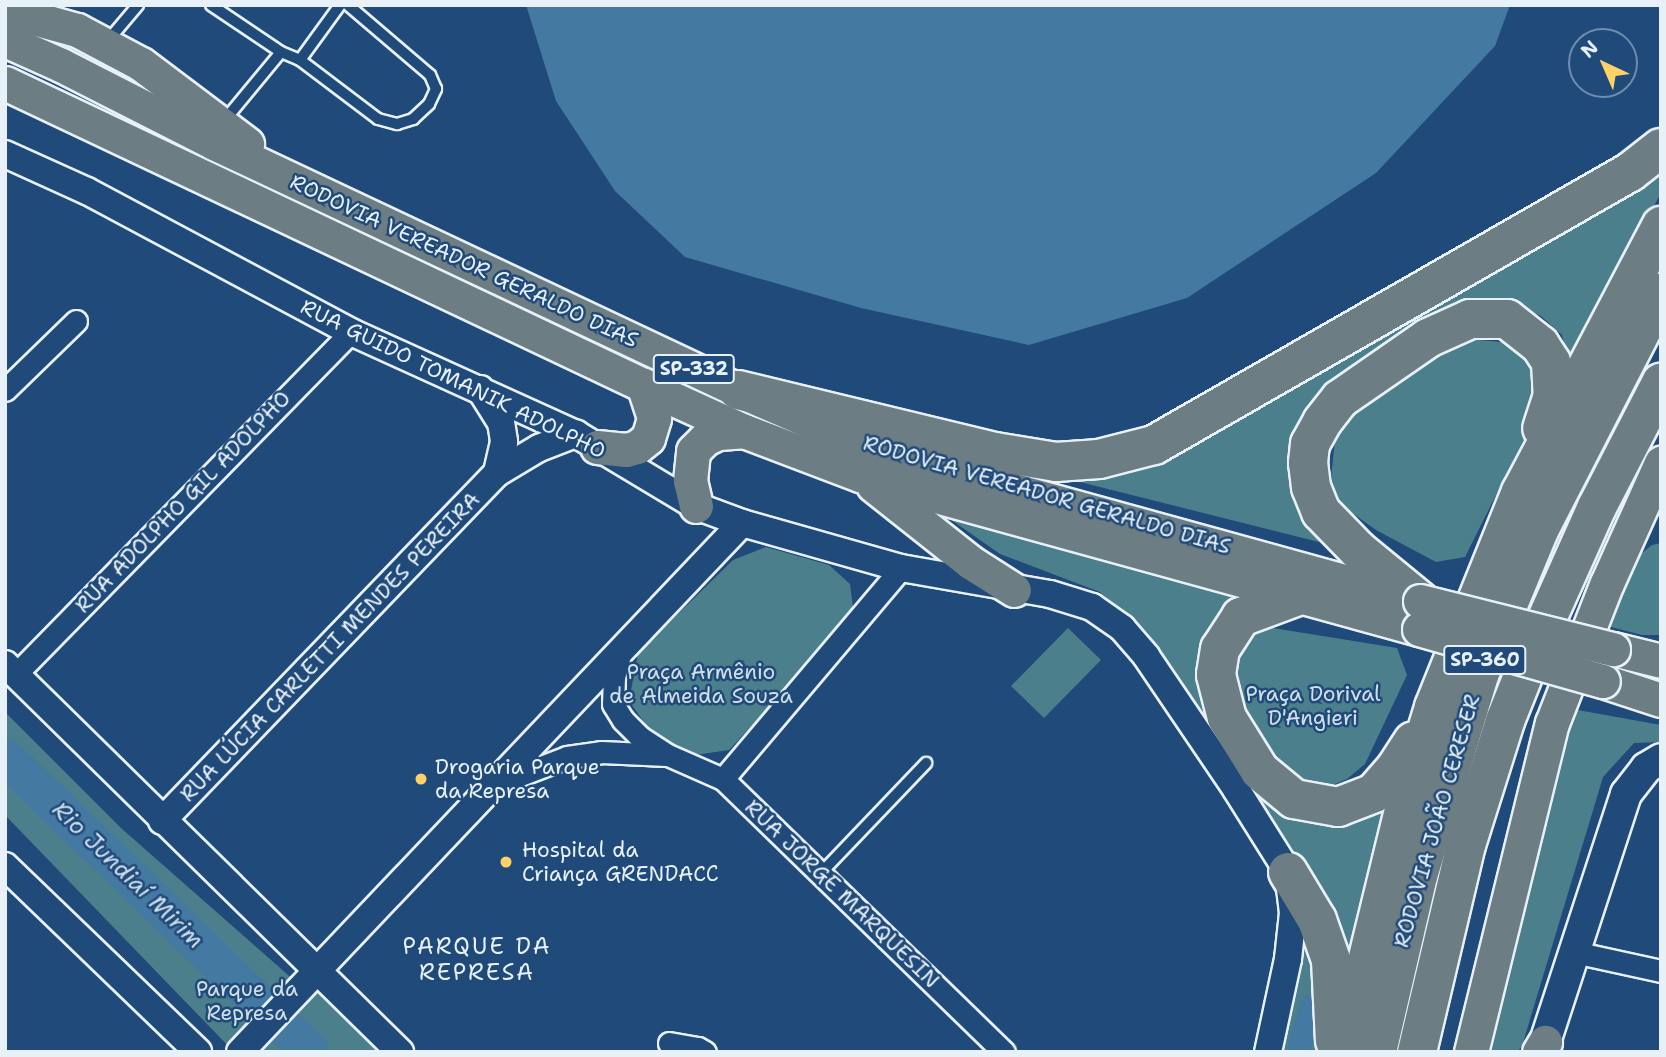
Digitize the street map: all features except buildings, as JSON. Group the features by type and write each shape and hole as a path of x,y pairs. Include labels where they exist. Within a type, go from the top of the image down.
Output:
{"highway":[{"path":"738,390 995,452 1056,462 1098,459 1143,448 1154,445 1630,172 1661,148"},
{"path":"1521,492 1661,226"},
{"name":"RODOVIA JOÃO CERESER","path":"1377,1052 1418,876 1479,675 1539,530 1661,293"},
{"path":"1345,1052 1409,789 1434,707 1521,492 1553,395 1551,362 1540,345 1507,319 1470,319 1427,338 1340,398 1310,444 1308,463 1311,487 1321,512 1419,615"},
{"name":"RODOVIA JOÃO CERESER","path":"1417,1052 1466,845 1505,721 1537,640 1597,508 1661,383"},
{"path":"1298,596 1241,617 1220,649 1216,675 1227,718 1260,771 1285,792 1294,799 1338,807 1374,793 1395,769 1434,707"},
{"path":"1288,872 1317,919 1331,960 1335,1052"}],"main road":[{"path":"5,10 76,30 141,64 222,123 289,179"},
{"name":"RODOVIA VEREADOR GERALDO DIAS","path":"5,40 61,65 289,179 738,390 865,444 1419,615 1661,700"},
{"name":"RODOVIA VEREADOR GERALDO DIAS","path":"5,83 643,385 744,430 860,475 1298,596 1656,658"},
{"path":"586,441 626,450 637,447 648,438 654,418 643,385"},
{"path":"696,506 690,481 693,451 705,439 718,433 744,430"},
{"path":"1472,1052 1552,723 1607,583 1661,463"},
{"path":"860,475 970,562 1014,590"},
{"path":"1607,583 1629,548 1661,525"},
{"path":"1542,1048 1626,794 1646,768 1661,759"}],"street":[{"name":"RUA GUIDO TOMANIK ADOLPHO","path":"5,154 87,191 351,332 478,388 586,441 696,506 742,523 901,568 1014,590 1050,594 1092,607 1122,628 1236,789 1288,872"},
{"path":"7,386 76,321"},
{"name":"RUA ADOLPHO GIL ADOLPHO","path":"11,669 351,332"},
{"name":"RUA LÚCIA CARLETTI MENDES PEREIRA","path":"478,388 501,422 504,442 497,473"},
{"name":"RUA LÚCIA CARLETTI MENDES PEREIRA","path":"162,821 497,473 540,447 586,441"},
{"path":"240,1052 742,523"},
{"path":"723,779 901,568"},
{"name":"RUA JORGE MARQUESIN","path":"623,646 614,677 613,704 623,720 640,737 668,755 723,779 822,872 1004,1052"},
{"path":"11,669 162,821 400,1052"},
{"name":"RUA JORGE MARQUESIN","path":"494,785 567,757 601,752 668,755"},
{"path":"5,866 198,1052"},
{"path":"1268,1052 1288,959 1293,913 1288,872"},
{"path":"1574,952 1661,971"},
{"path":"669,1043 705,1052"}],"lane":[{"path":"104,45 138,5"},
{"path":"211,5 281,52 300,60 379,119 397,124 413,119 429,104 436,89 430,75 348,5"},
{"path":"300,60 341,5"},
{"path":"222,123 281,52"},
{"path":"822,872 926,763"}],"green space":[{"path":"1661,171 1661,193 1568,361 1562,335 1541,316 1505,299 1469,303 1337,376 1292,436 1290,482 1307,519 1339,547 1068,479 1250,406 1585,220"},
{"path":"1467,339 1502,342 1522,356 1535,375 1539,409 1465,557 1436,562 1376,530 1338,503 1331,478 1335,440 1355,410 1434,357"},
{"path":"950,511 1238,592 1212,629 1210,712 1333,822 1389,811 1344,969 1144,635 1100,592 1000,554 950,519"},
{"path":"1661,543 1661,635 1642,635 1592,622 1614,575 1652,545"},
{"name":"Praça Armênio de Almeida Souza","path":"766,547 829,565 850,584 854,615 729,750 695,755 653,735 629,701 638,653 733,560"},
{"name":"Praça Dorival D'Angieri","path":"1248,624 1397,648 1407,675 1365,764 1347,779 1326,788 1278,775 1224,669"},
{"path":"1068,628 1101,660 1044,718 1011,686"},
{"path":"1572,709 1661,725 1661,742 1634,743 1603,777 1522,1046 1517,1052 1473,1052"},
{"name":"Parque da Represa","path":"5,712 121,828 304,989 314,978 392,1052 234,1052 5,815"},
{"path":"1305,930 1324,973 1316,1052 1282,1052 1302,967"}],"water":[{"path":"526,5 1510,5 1495,46 1376,173 1187,298 1029,345 861,308 685,257 615,191 556,101"}],"waterway":[{"name":"Rio Jundiaí Mirim","path":"5,757 311,1052"},
{"path":"1297,1052 1311,1005"}],"place":[{"name":"Drogaria Parque da Represa","path":"421,779"},
{"name":"Hospital da Criança GRENDACC","path":"506,862"}],"district":[{"name":"PARQUE DA REPRESA","path":"477,959"}]}
